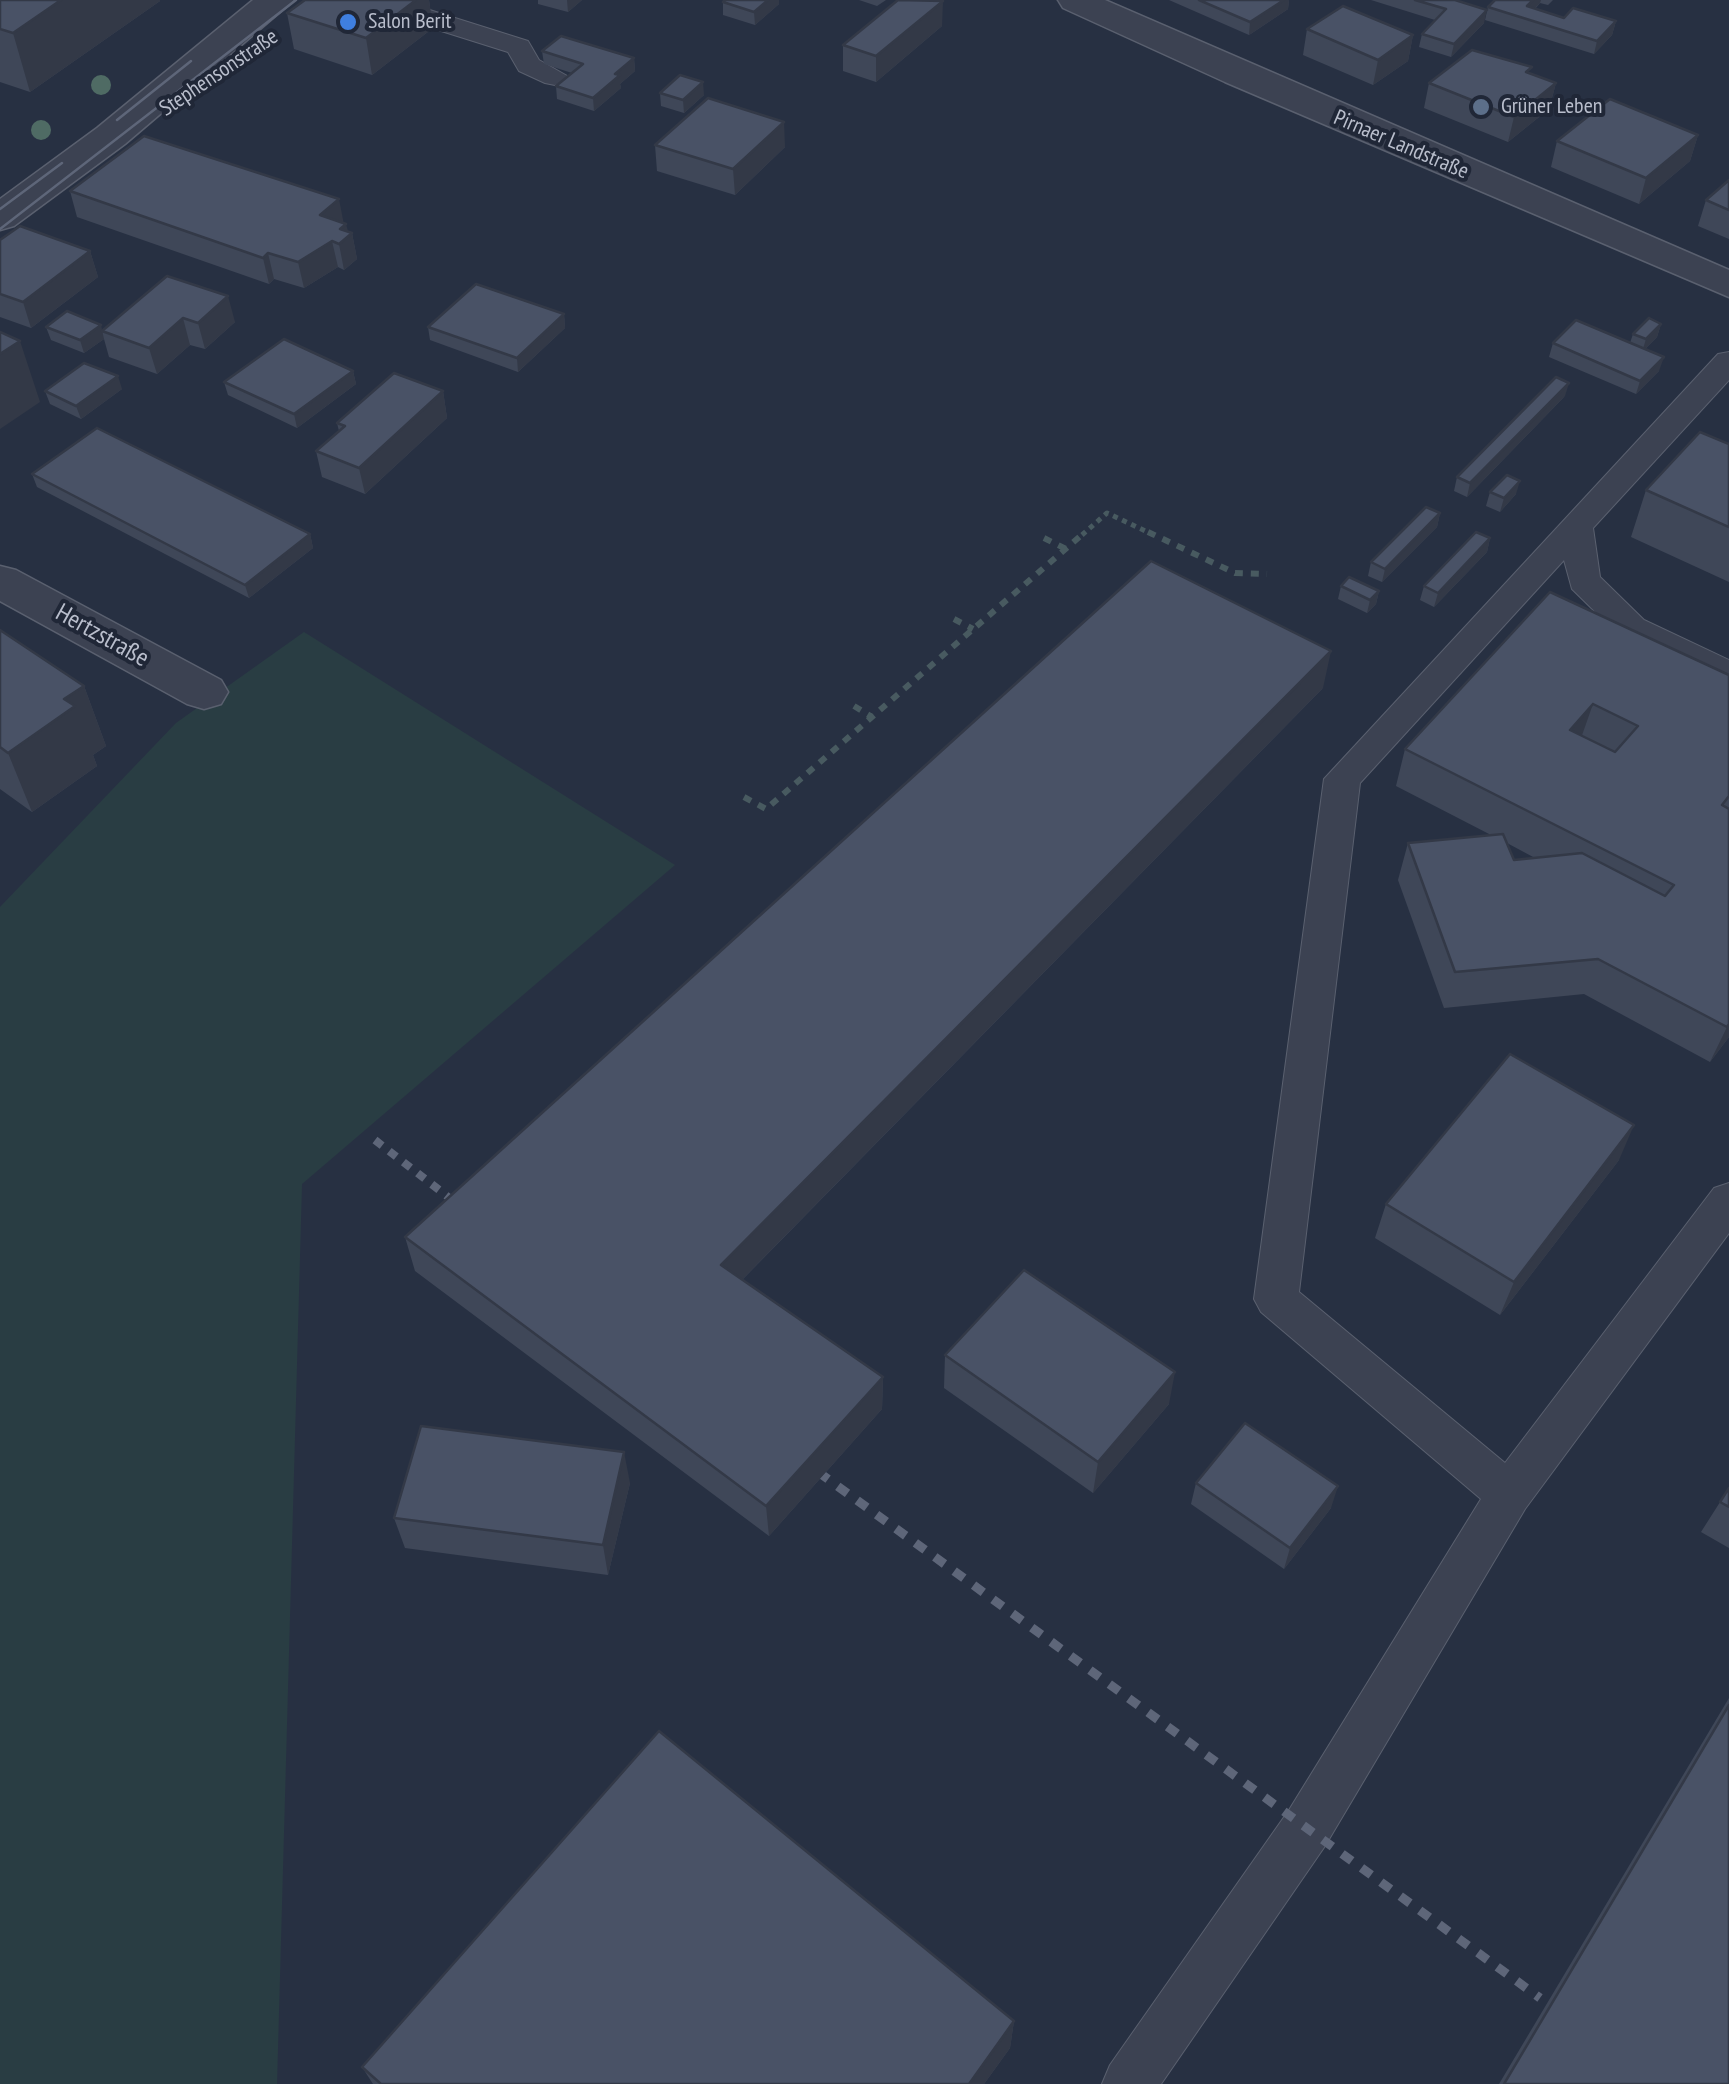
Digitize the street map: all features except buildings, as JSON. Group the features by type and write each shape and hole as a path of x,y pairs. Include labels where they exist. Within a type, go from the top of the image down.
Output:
{"street":[{"name":"Pirnaer Landstraße","path":"1076,0 1238,74 1729,285"},
{"name":"Stephensonstraße","path":"0,218 111,136 150,120 291,6"},
{"name":"Hertzstraße","path":"0,581 204,692"}],"lane":[{"path":"371,0 519,47 528,66 555,77"},
{"path":"1510,1494 1276,1299 1342,778 1729,361"},
{"path":"1576,526 1584,580 1632,628 1729,675"},
{"path":"1129,2084 1307,1828 1510,1494 1729,1200"}],"path":[{"path":"744,797 766,809 1108,513 1235,573 1267,574"},
{"path":"1044,538 1066,549"},
{"path":"954,619 973,629"},
{"path":"854,706 872,716"}],"shaded area":[{"path":"304,632 675,865 302,1184 277,2084 0,2084 0,907 176,723"}],"tram line":[{"path":"0,229 296,0"},
{"path":"117,120 191,61"},
{"path":"0,209 62,163"}],"railway":[{"path":"375,1140 470,1214"},
{"path":"799,1458 1540,1998"}],"place":[{"name":"Salon Berit","path":"348,22"},
{"name":"Grüner Leben","path":"1481,107"}]}
